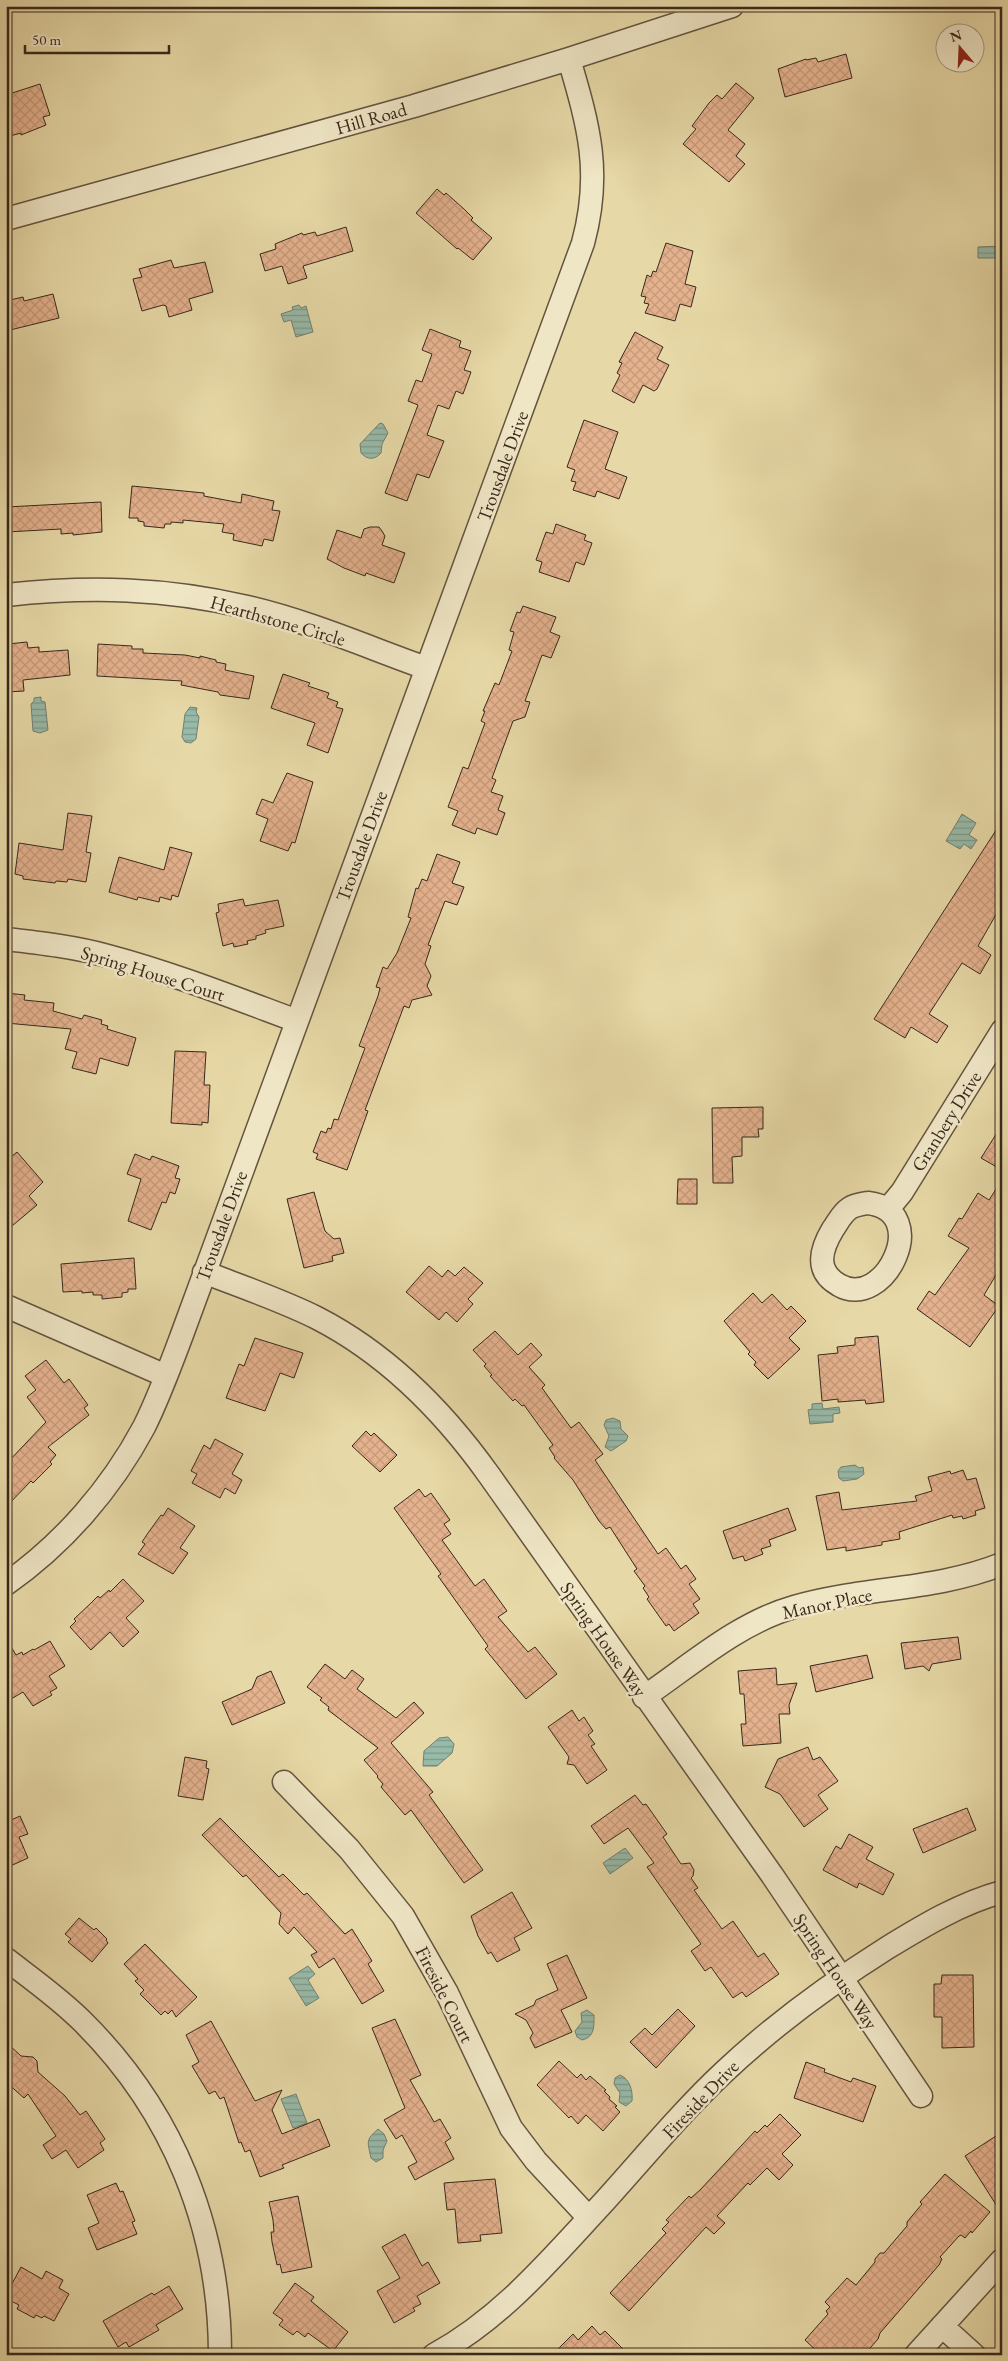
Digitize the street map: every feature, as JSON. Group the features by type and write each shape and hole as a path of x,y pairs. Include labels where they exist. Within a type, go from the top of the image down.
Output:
{"street":[{"name":"Hill Road","path":"6,219 414,106 569,59 732,6"},
{"name":"Trousdale Drive","path":"6,1584 46,1554 99,1495 119,1469 138,1438 166,1376 568,286 588,225 593,186 593,154 587,118 569,59"},
{"name":"Hearthstone Circle","path":"6,595 54,590 118,588 157,591 201,598 248,607 292,620 426,668"},
{"name":"Spring House Court","path":"6,939 54,945 108,956 180,978 297,1021"},
{"name":"Granbery Drive","path":"888,1209 902,1192 1002,1031"},
{"name":"Spring House Way","path":"204,1272 286,1304 339,1330 382,1360 441,1414 480,1462 644,1697 756,1852 921,2096"},
{"path":"6,1306 166,1376"},
{"name":"Manor Place","path":"644,1697 737,1633 785,1610 856,1594 939,1582 1002,1564"},
{"name":"Fireside Court","path":"284,1782 349,1849 386,1892 403,1916 447,1993 511,2128 536,2161 589,2218"},
{"name":"Fireside Drive","path":"434,2355 458,2340 509,2301 537,2275 726,2070 803,2006 841,1978 922,1928 977,1900 1002,1892"},
{"path":"6,1959 51,1994 92,2031 141,2093 169,2138 192,2190 210,2252 218,2301 220,2355"},
{"path":"916,2355 1002,2260"},
{"path":"942,2326 974,2355"}],"shaded area":[{"path":"1001,246 1001,258 978,258 978,247"},
{"path":"299,305 301,308 306,306 313,332 296,337 291,320 284,322 281,314 293,310 292,307"},
{"path":"380,423 383,424 388,433 382,444 381,453 374,458 368,458 361,453 360,444"},
{"path":"41,697 41,701 45,702 48,730 40,733 33,731 31,704 34,698"},
{"path":"190,707 197,708 196,712 199,717 196,739 191,743 185,742 182,737 185,714"},
{"path":"962,814 976,823 969,835 977,840 971,849 964,844 960,849 946,841"},
{"path":"822,1403 823,1409 839,1407 840,1413 833,1414 833,1422 810,1424 808,1410 812,1409 812,1404"},
{"path":"613,1418 620,1421 621,1429 628,1436 626,1441 611,1451 605,1447 609,1436 604,1425 606,1420"},
{"path":"855,1465 859,1468 863,1467 864,1474 857,1479 843,1481 839,1478 838,1471 841,1467"},
{"path":"448,1737 454,1744 452,1753 437,1766 423,1766 424,1751 439,1738"},
{"path":"625,1848 633,1858 610,1874 603,1863"},
{"path":"308,1966 315,1974 308,1980 319,1998 306,2006 289,1978"},
{"path":"587,2010 594,2015 594,2027 592,2034 582,2040 577,2037 575,2031 582,2022 581,2013"},
{"path":"620,2075 628,2082 632,2093 632,2101 626,2106 619,2102 620,2093 614,2084 615,2078"},
{"path":"296,2094 307,2123 293,2128 281,2099"},
{"path":"378,2129 384,2134 387,2141 383,2150 383,2158 376,2162 371,2158 368,2141"}],"building":[{"path":"846,54 852,78 785,97 778,69 806,59 816,58 818,62"},
{"path":"736,83 754,98 728,130 745,144 736,156 745,164 729,182 683,144 696,129 692,126 709,103 717,95 722,99"},
{"path":"40,84 50,115 43,117 46,125 21,135 21,133 10,136 6,124 6,95"},
{"path":"437,189 444,195 446,193 464,209 473,218 471,220 492,238 473,260 457,249 416,213"},
{"path":"346,227 353,251 303,266 307,278 288,284 282,266 265,271 260,254 276,249 275,244 302,233 303,235 315,232 317,236"},
{"path":"666,243 693,251 685,284 696,287 691,307 680,304 675,321 645,313 649,304 644,303 646,297 641,296 647,275 651,277 653,271 656,272"},
{"path":"171,260 174,268 205,262 213,292 189,299 192,310 169,317 166,306 163,305 142,311 133,279 142,277 139,269"},
{"path":"53,294 59,318 6,331 6,301 23,297 24,301"},
{"path":"430,329 461,341 459,347 471,351 464,370 471,372 463,394 456,391 449,409 438,405 427,435 444,441 429,478 417,474 407,501 385,493 418,405 408,401 416,380 422,382 432,354 422,350"},
{"path":"635,332 663,347 657,359 669,365 657,389 654,391 643,385 634,403 612,391 620,375 617,373 622,363 619,362"},
{"path":"584,420 618,432 605,469 627,477 619,499 597,491 595,497 573,490 576,482 571,481 575,470 567,467"},
{"path":"132,486 204,493 204,496 241,503 242,494 274,501 272,510 280,511 273,541 264,539 262,546 233,540 234,534 222,532 224,524 183,520 183,523 171,522 171,524 165,524 164,528 144,526 144,522 138,521 138,518 129,518"},
{"path":"101,502 102,532 73,535 73,533 61,534 61,529 6,532 6,507"},
{"path":"556,524 586,535 584,540 592,543 584,565 576,562 569,582 539,572 542,562 536,560 546,532 553,534"},
{"path":"379,527 382,531 385,536 382,545 405,553 394,583 366,573 365,576 327,559 337,530 361,538 364,529"},
{"path":"523,606 556,617 550,632 560,636 551,658 542,655 525,701 530,702 525,717 513,721 492,778 496,780 491,792 503,796 498,810 505,813 497,835 477,828 475,834 452,825 458,811 448,807 463,767 468,769 485,723 481,721 485,711 483,711 495,683 499,685 512,651 509,650 514,632 510,631 517,612 520,613"},
{"path":"27,642 28,648 39,647 39,652 68,650 70,675 23,680 24,691 6,692 6,650 9,650 8,644"},
{"path":"98,644 132,646 132,649 143,649 143,653 185,655 200,658 200,656 216,660 216,662 226,664 225,670 254,676 249,699 220,695 218,692 181,685 182,681 97,676"},
{"path":"283,674 310,683 308,686 329,693 327,698 338,702 336,707 343,709 328,753 307,745 315,723 271,708"},
{"path":"287,773 313,782 295,843 292,842 288,851 260,841 268,819 256,814 262,799 273,803"},
{"path":"68,813 92,816 86,852 91,853 86,882 68,879 67,882 56,881 55,883 23,879 23,876 15,874 19,843 63,850"},
{"path":"1002,821 1002,904 978,946 991,955 980,974 962,963 929,1014 948,1026 937,1043 911,1027 905,1038 874,1019"},
{"path":"170,847 192,853 178,897 172,895 171,900 160,897 159,902 138,897 137,900 109,892 119,857 164,870"},
{"path":"437,854 460,862 452,883 464,887 457,905 445,901 428,945 431,946 425,964 431,976 427,986 432,995 412,1000 409,1008 404,1006 365,1110 368,1111 347,1170 316,1159 318,1154 313,1152 321,1131 326,1133 328,1128 331,1129 334,1119 338,1120 365,1048 359,1046 378,996 380,988 376,987 383,967 387,969 397,953 411,918 408,917 416,888 418,889 422,879 427,881"},
{"path":"243,899 245,906 278,900 284,926 265,930 266,933 256,936 256,939 247,941 248,944 234,947 233,943 223,946 216,913 219,912 218,904"},
{"path":"6,993 25,995 24,1000 54,1003 53,1011 82,1019 84,1015 102,1020 101,1024 108,1026 107,1029 136,1038 128,1066 100,1058 96,1074 72,1068 77,1052 65,1049 71,1029 6,1023"},
{"path":"175,1051 206,1052 204,1085 210,1085 208,1123 202,1122 202,1125 171,1123"},
{"path":"763,1107 763,1129 758,1129 759,1137 742,1137 742,1156 732,1157 733,1183 713,1183 712,1108"},
{"path":"1002,1125 1002,1170 981,1158"},
{"path":"17,1152 43,1182 29,1196 37,1205 6,1231 6,1161"},
{"path":"135,1154 150,1160 152,1156 179,1166 175,1178 180,1179 175,1194 170,1192 166,1203 162,1202 151,1230 128,1221 141,1179 127,1174"},
{"path":"678,1179 697,1179 697,1204 677,1204"},
{"path":"1002,1180 1002,1265 984,1295 999,1306 970,1347 917,1309 929,1291 935,1295 969,1248 948,1236 959,1218 962,1219 978,1193 989,1200"},
{"path":"314,1192 325,1231 334,1239 340,1238 344,1253 332,1256 333,1261 304,1268 287,1199"},
{"path":"134,1258 136,1289 128,1289 128,1292 122,1293 122,1297 102,1299 102,1295 93,1295 93,1292 63,1292 61,1264"},
{"path":"429,1266 442,1277 448,1270 455,1276 464,1267 483,1283 468,1299 473,1304 457,1322 446,1312 439,1320 406,1292"},
{"path":"753,1293 762,1303 772,1294 787,1310 791,1306 806,1321 789,1338 800,1349 768,1379 754,1365 756,1362 748,1354 750,1352 724,1321"},
{"path":"495,1331 518,1355 531,1343 542,1355 529,1367 545,1385 542,1388 571,1428 579,1422 603,1454 595,1460 658,1554 666,1548 681,1569 686,1565 696,1579 689,1584 700,1599 693,1604 699,1613 674,1631 669,1624 666,1626 647,1599 649,1597 643,1588 645,1586 634,1571 637,1569 610,1527 606,1529 599,1521 573,1480 554,1458 549,1448 553,1445 524,1405 522,1406 515,1399 513,1401 490,1376 492,1375 484,1366 486,1364 473,1350"},
{"path":"878,1336 884,1402 866,1404 865,1400 838,1402 838,1399 822,1401 818,1355 838,1353 837,1347 855,1345 855,1338"},
{"path":"255,1338 303,1353 294,1378 280,1373 265,1411 226,1398 239,1364 244,1366"},
{"path":"46,1360 64,1383 69,1379 88,1405 84,1408 89,1415 48,1447 56,1455 50,1462 52,1464 33,1483 31,1481 6,1507 6,1464 46,1422 27,1397 36,1390 25,1376"},
{"path":"366,1431 371,1436 374,1433 397,1455 380,1472 352,1446"},
{"path":"215,1439 243,1454 232,1474 242,1480 235,1494 225,1488 220,1498 192,1483 197,1474 191,1471 204,1445 210,1449"},
{"path":"963,1470 967,1480 976,1478 985,1508 975,1511 976,1515 963,1519 962,1516 953,1518 952,1515 899,1532 900,1539 882,1542 882,1545 846,1551 846,1547 827,1550 816,1496 839,1492 842,1510 917,1501 915,1496 932,1491 928,1477 950,1471 951,1474"},
{"path":"419,1489 425,1497 431,1493 450,1520 444,1524 451,1534 442,1540 475,1586 484,1579 507,1611 498,1617 528,1652 535,1647 557,1674 526,1699 485,1649 488,1646 438,1576 441,1574 394,1508"},
{"path":"168,1508 195,1526 180,1548 188,1553 173,1574 138,1554 145,1544 142,1542"},
{"path":"788,1508 796,1530 769,1540 771,1546 761,1549 763,1554 745,1561 743,1556 733,1559 723,1531"},
{"path":"123,1579 144,1601 126,1618 139,1632 123,1647 110,1632 91,1650 70,1627 76,1621 74,1619 98,1596 100,1598 109,1590 110,1592"},
{"path":"958,1637 961,1659 932,1664 929,1671 923,1666 905,1669 901,1643"},
{"path":"6,1638 16,1655 22,1652 23,1655 50,1641 65,1666 49,1676 57,1688 50,1692 52,1695 33,1706 23,1692 6,1702"},
{"path":"867,1655 873,1678 816,1692 810,1666"},
{"path":"325,1664 345,1679 352,1670 364,1679 357,1689 396,1718 414,1702 424,1713 391,1743 433,1792 429,1795 483,1870 464,1883 411,1810 405,1815 381,1787 383,1784 378,1776 364,1760 378,1748 328,1710 329,1707 320,1700 322,1698 307,1687"},
{"path":"776,1668 777,1685 797,1683 789,1705 790,1714 779,1714 781,1743 743,1746 741,1724 746,1724 744,1694 740,1694 738,1671"},
{"path":"271,1671 285,1703 232,1725 222,1702 252,1689 257,1677"},
{"path":"572,1710 579,1721 584,1717 593,1731 588,1735 595,1744 591,1746 607,1770 587,1784 574,1765 567,1764 569,1757 548,1727"},
{"path":"808,1747 813,1760 820,1757 838,1781 818,1795 828,1809 804,1827 780,1794 765,1787 778,1759"},
{"path":"185,1757 207,1761 206,1768 209,1769 203,1800 178,1796"},
{"path":"635,1795 643,1805 646,1804 667,1834 663,1837 681,1864 690,1863 694,1870 691,1878 698,1888 694,1890 722,1929 733,1921 758,1957 764,1953 779,1974 746,1997 742,1992 733,1998 711,1967 705,1971 691,1951 701,1944 647,1867 654,1863 628,1828 604,1844 591,1826"},
{"path":"967,1808 976,1830 923,1853 913,1829"},
{"path":"6,1810 11,1820 20,1816 28,1834 19,1837 28,1858 6,1868"},
{"path":"220,1818 279,1877 283,1874 304,1895 307,1893 345,1934 352,1929 372,1961 368,1964 384,1991 362,2004 334,1958 319,1968 311,1955 317,1952 294,1927 288,1934 279,1924 281,1913 246,1875 243,1877 202,1835"},
{"path":"849,1834 873,1847 866,1859 894,1874 883,1895 859,1883 857,1888 823,1870 836,1846 841,1849"},
{"path":"512,1892 532,1928 514,1938 520,1950 497,1962 491,1952 488,1954 478,1936 471,1916"},
{"path":"79,1918 94,1930 96,1928 107,1939 108,1943 92,1962 68,1942 71,1939 65,1934"},
{"path":"145,1944 197,1997 176,2017 172,2010 168,2014 165,2011 161,2015 140,1994 144,1990 135,1981 138,1979 124,1964"},
{"path":"567,1955 587,1998 561,2010 572,2032 535,2048 530,2038 533,2033 526,2020 515,2014 534,2005 536,2000 558,1990 547,1964"},
{"path":"942,1975 973,1975 974,2047 942,2048 942,2017 934,2017 934,1984 941,1984"},
{"path":"678,2009 695,2026 656,2068 630,2042 645,2028 652,2035"},
{"path":"395,2019 421,2075 410,2080 434,2122 440,2119 451,2138 445,2142 454,2159 415,2180 408,2167 417,2162 402,2135 396,2139 384,2120 405,2108 372,2028"},
{"path":"211,2021 255,2101 282,2090 272,2110 282,2134 319,2119 330,2146 282,2165 284,2168 260,2177 250,2150 245,2152 241,2142 239,2143 224,2097 220,2099 215,2091 209,2094 192,2066 199,2062 186,2035"},
{"path":"6,2042 21,2056 33,2057 37,2061 38,2072 65,2096 80,2115 86,2111 105,2139 100,2143 104,2150 78,2168 66,2150 52,2159 43,2145 56,2136 28,2094 24,2098 6,2082"},
{"path":"559,2061 577,2078 581,2074 586,2080 590,2076 606,2090 604,2091 610,2097 609,2099 617,2106 615,2107 620,2112 603,2131 586,2115 578,2124 571,2116 569,2118 537,2085"},
{"path":"806,2062 825,2069 824,2072 851,2082 853,2078 876,2086 863,2122 794,2098"},
{"path":"780,2114 801,2135 782,2154 793,2165 779,2180 767,2168 750,2185 748,2183 717,2216 725,2223 714,2234 706,2227 629,2311 610,2293 666,2233 662,2229 669,2222 666,2220 689,2196 691,2198 700,2190 755,2131 757,2133 765,2125 767,2127"},
{"path":"996,2136 1002,2145 1002,2214 965,2156"},
{"path":"945,2174 990,2212 972,2233 971,2231 965,2238 961,2235 959,2236 940,2257 942,2259 939,2265 880,2333 878,2339 864,2355 821,2355 805,2340 828,2314 826,2311 830,2307 825,2302 847,2278 856,2285 880,2253 884,2253 907,2226 907,2222 922,2204 920,2202"},
{"path":"495,2179 502,2233 480,2235 481,2241 458,2243 455,2209 447,2210 444,2183"},
{"path":"116,2183 120,2192 123,2191 135,2221 132,2222 137,2234 97,2250 88,2228 99,2223 87,2195"},
{"path":"298,2196 312,2267 282,2273 280,2264 277,2265 272,2242 271,2232 274,2232 269,2202"},
{"path":"405,2234 422,2266 428,2262 440,2283 417,2296 421,2304 413,2308 415,2311 394,2323 377,2291 400,2278 382,2247"},
{"path":"21,2267 42,2279 46,2271 63,2280 59,2288 69,2294 54,2321 44,2316 42,2318 36,2315 34,2318 17,2309 19,2305 11,2301 12,2298 6,2295"},
{"path":"295,2283 314,2297 311,2301 348,2332 333,2351 308,2333 305,2337 297,2331 293,2335 279,2325 283,2320 273,2313"},
{"path":"169,2286 183,2309 156,2325 159,2330 129,2347 126,2342 118,2347 103,2321 152,2293 154,2295"},
{"path":"592,2326 600,2335 605,2331 629,2355 552,2355 573,2334 578,2340"}]}
